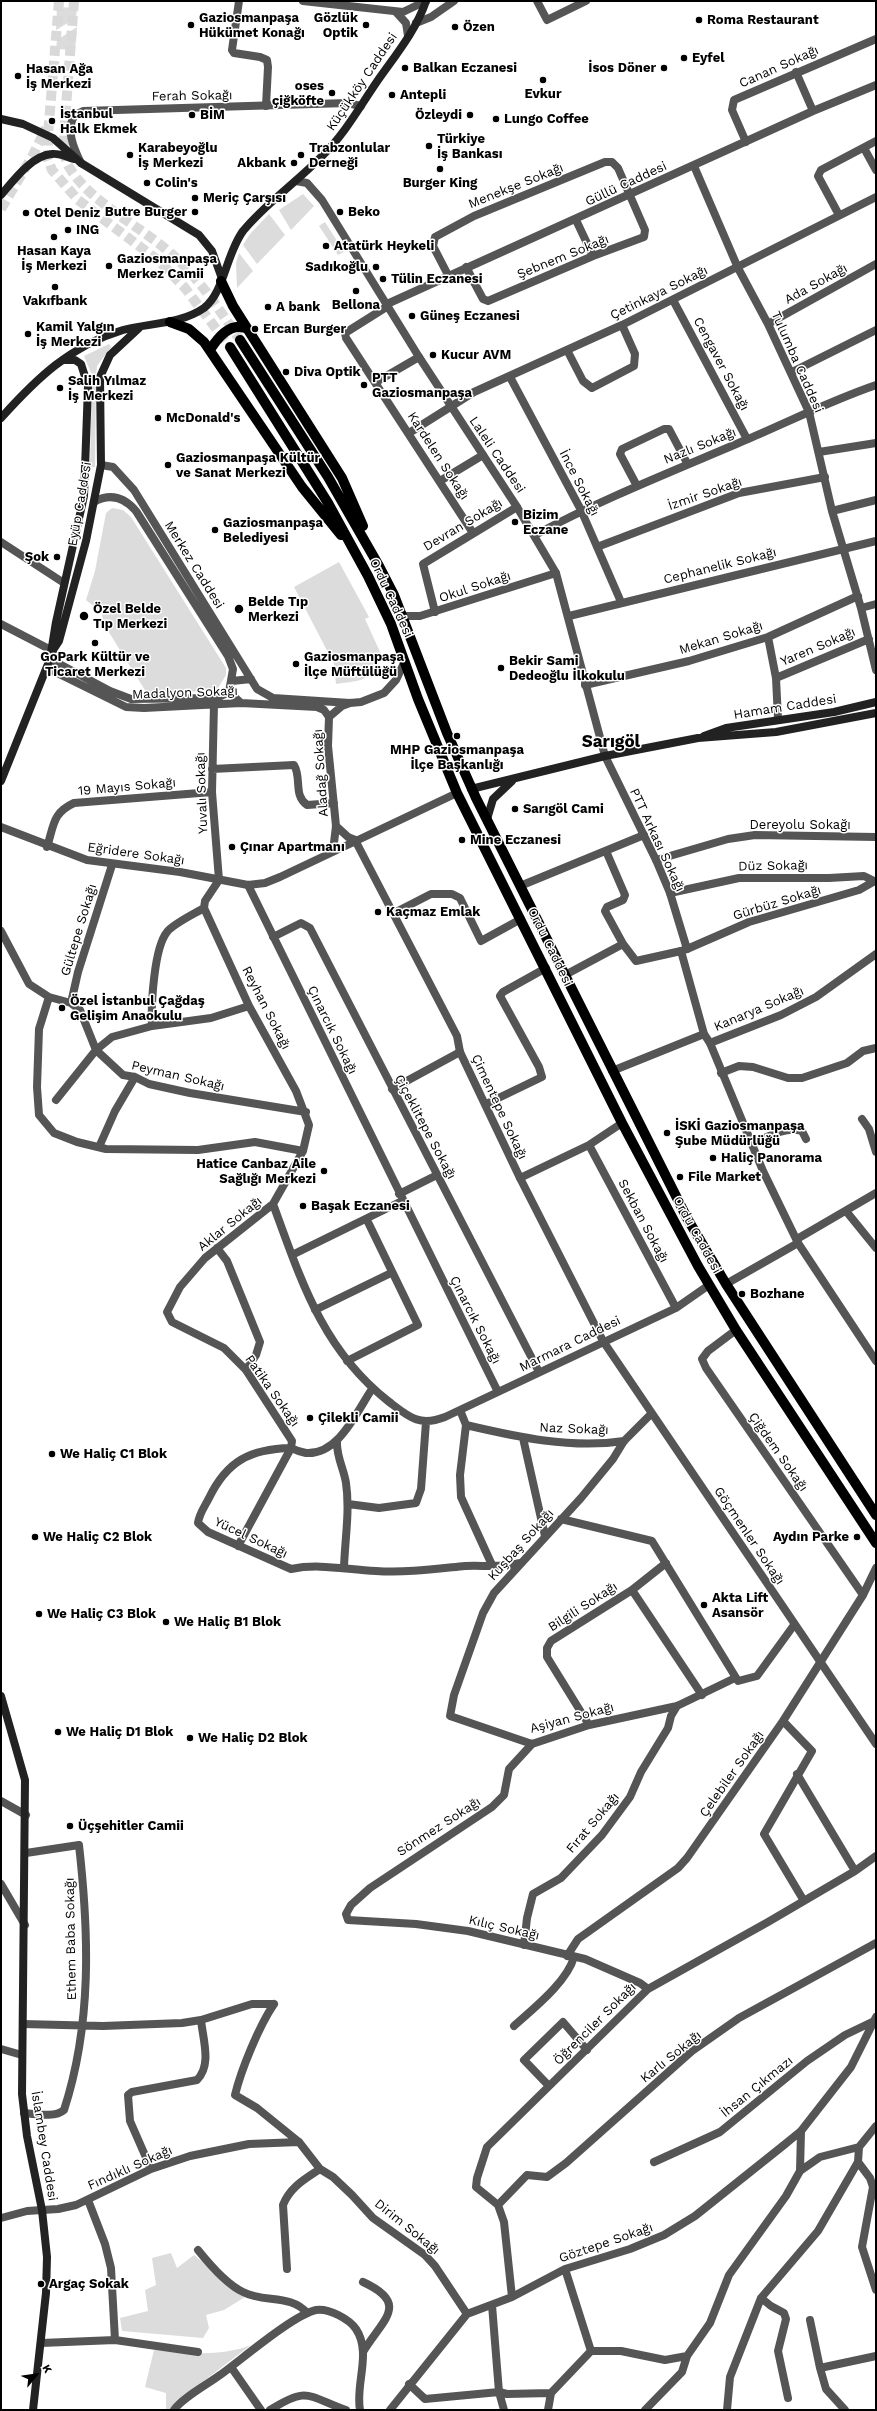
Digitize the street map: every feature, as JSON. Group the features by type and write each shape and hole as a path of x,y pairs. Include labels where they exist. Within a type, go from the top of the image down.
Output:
{"main road":[{"name":"Küçükköy Caddesi","path":"1,418 40,377 60,360 112,334 142,326 170,322 193,314 204,307 215,295 230,255 243,232 336,141 408,36 426,1"},
{"path":"1,119 23,124 50,136 78,161 204,239 215,257 221,281 229,300 342,478 356,507 367,544"},
{"path":"1,195 29,166 40,158 54,154 78,161"},
{"path":"170,322 178,324 198,335 210,350 302,487 324,516 353,546"},
{"name":"Eyüp Caddesi","path":"1,781 53,651 59,641 75,585 101,465 100,377 102,370 116,348 142,326"},
{"path":"210,350 220,336 230,329 240,327 248,329"},
{"name":"Ordu Caddesi","path":"240,340 282,403 367,544 401,613 447,734 471,789 674,1194 726,1284 876,1515"},
{"name":"Ordu Caddesi","path":"230,347 353,546 385,612 405,661 420,706 457,793 622,1122 709,1285 736,1330 876,1543"},
{"name":"Eyüp Caddesi","path":"53,651 64,582 84,496 89,411 86,377 81,364 75,360 60,360"},
{"path":"86,476 101,465"},
{"path":"64,582 75,585"},
{"name":"Hamam Caddesi","path":"698,738 726,728 778,719 834,712 876,702"},
{"name":"Hamam Caddesi","path":"471,789 605,756 698,738 776,732 876,714"},
{"path":"487,820 493,799 503,788 516,778"},
{"path":"457,793 471,789"},
{"path":"859,1518 876,1518"},
{"name":"İslambey Caddesi","path":"1,1696 25,1774 26,1853 22,2054 24,2113 42,2210 48,2273 33,2410"}],"street":[{"path":"239,1 232,50 234,52 260,57 267,60 266,106"},
{"path":"303,1 396,12 409,10 426,1"},
{"path":"416,23 431,17 454,1"},
{"path":"537,1 547,20 586,1"},
{"path":"396,12 406,23 408,36"},
{"name":"Canan Sokağı","path":"746,142 732,110 734,100 796,72 876,39"},
{"path":"796,72 813,112"},
{"name":"Güllü Caddesi","path":"387,305 448,275 576,220 746,142 876,85"},
{"name":"Ferah Sokağı","path":"78,161 71,132 72,119 78,112 347,103 361,106"},
{"path":"839,215 818,176 821,170 876,141"},
{"path":"864,148 876,170"},
{"name":"Menekşe Sokağı","path":"448,275 433,246 433,242 436,237 443,232 474,216 605,162 612,162 618,168 630,195"},
{"name":"Tulumba Caddesi","path":"694,166 738,268 792,372 809,412 832,511 858,596 876,670"},
{"name":"Laleli Caddesi","path":"296,181 307,183 314,189 450,406 518,507 556,573 569,616 585,685 605,756"},
{"name":"Şebnem Sokağı","path":"466,267 483,299 488,301 594,256 644,237 645,230 630,195"},
{"name":"Çetinkaya Sokağı","path":"409,432 474,392 622,325 738,268 876,197"},
{"path":"576,220 594,256"},
{"name":"Ada Sokağı","path":"768,324 876,264"},
{"name":"Cengaver Sokağı","path":"673,300 747,439"},
{"name":"Kardelen Sokağı","path":"387,305 346,333 346,338 409,432 473,533"},
{"path":"567,350 583,381 592,388 634,366 635,354 622,325"},
{"path":"792,372 876,330"},
{"path":"376,382 419,357"},
{"name":"İnce Sokağı","path":"510,377 581,510 621,602"},
{"name":"Nazlı Sokağı","path":"535,535 581,510 687,463 747,439 839,398 876,385"},
{"path":"636,486 620,454 622,449 664,429 669,429 673,434 687,463"},
{"path":"819,452 876,443"},
{"path":"440,481 483,455"},
{"name":"Merkez Caddesi","path":"101,465 114,467 134,490 212,623 251,678 257,689"},
{"name":"İzmir Sokağı","path":"597,547 739,493 825,477"},
{"name":"Merkez Caddesi","path":"94,502 113,497 130,504 204,610"},
{"path":"832,511 876,500"},
{"name":"Devran Sokağı","path":"435,612 423,564 518,507"},
{"name":"Cephanelik Sokağı","path":"569,616 621,602 876,541"},
{"path":"1,542 64,582"},
{"name":"Okul Sokağı","path":"401,613 411,617 435,612 556,573"},
{"name":"Mekan Sokağı","path":"585,685 689,661 768,637 858,596"},
{"path":"861,608 876,604"},
{"name":"Merkez Caddesi","path":"212,623 232,663 232,682"},
{"path":"1,624 53,651"},
{"path":"768,637 776,678 778,719"},
{"name":"Yaren Sokağı","path":"776,678 869,638"},
{"name":"Madalyon Sokağı","path":"50,659 120,695 170,703 241,703 317,707 324,710 329,717"},
{"path":"251,678 239,679 232,682 229,692 241,703 252,698 257,689 273,698 350,703 361,702 384,693 396,680 405,661"},
{"name":"Madalyon Sokağı","path":"47,668 126,707 211,698 221,696 229,692"},
{"path":"329,717 342,706 350,703"},
{"name":"Yuvalı Sokağı","path":"214,704 212,792 219,880"},
{"name":"Aladağ Sokağı","path":"329,717 328,746 336,826 333,851"},
{"name":"PTT Arkası Sokağı","path":"605,756 656,860 670,893 704,1034 710,1043 721,1073 752,1144 798,1241"},
{"path":"212,769 294,765 300,798 303,802 307,805 334,803"},
{"name":"19 Mayıs Sokağı","path":"47,847 57,814 62,808 74,803 212,792"},
{"path":"248,885 265,883 457,793"},
{"path":"336,826 348,837 355,840"},
{"name":"Eğridere Sokağı","path":"1,827 47,847 87,860 112,865 180,872 248,885"},
{"name":"Dereyolu Sokağı","path":"656,860 728,839 755,835 876,837"},
{"path":"520,886 644,836"},
{"name":"Çimentepe Sokağı","path":"355,840 457,1036 460,1052 520,1178 603,1341"},
{"path":"606,851 625,895 624,900 607,907 605,911 623,944 636,961 684,950"},
{"name":"Gültepe Sokağı","path":"71,1003 78,972 112,865"},
{"name":"Düz Sokağı","path":"670,893 740,878 829,878 864,876 874,882"},
{"path":"152,1026 151,1006 160,946 167,931 204,908 205,901 219,880"},
{"name":"Gürbüz Sokağı","path":"684,950 749,922 859,890 874,882"},
{"name":"Çınarcık Sokağı","path":"248,885 400,1198 498,1392"},
{"path":"394,913 431,894 452,894 460,898 481,941 521,919"},
{"name":"Reyhan Sokağı","path":"204,908 249,1006 306,1112 309,1125 303,1151"},
{"name":"Çiçeklitepe Sokağı","path":"273,937 301,923 310,928 539,1372"},
{"path":"1,931 29,984 49,997 71,1003"},
{"path":"565,975 623,944"},
{"name":"Kanarya Sokağı","path":"710,1043 781,1014 816,997 876,954"},
{"path":"486,1104 542,1077 539,1067 500,996 503,992 546,968"},
{"path":"49,997 39,1029 37,1087 39,1115 54,1133 77,1142 114,1150 191,1151 255,1142 303,1151"},
{"name":"Peyman Sokağı","path":"71,1003 80,1010 96,1050 123,1076 134,1077 149,1084 190,1093 306,1112"},
{"path":"56,1100 96,1050 112,1037 152,1026 211,1018 249,1006"},
{"name":"Kanarya Sokağı","path":"612,1071 704,1034"},
{"path":"721,1073 739,1066 753,1067 788,1078 802,1078 847,1063 863,1051 876,1048"},
{"path":"392,1089 460,1052"},
{"path":"99,1147 115,1111 134,1077"},
{"path":"862,1119 869,1129 876,1152"},
{"path":"520,1178 589,1145 622,1122"},
{"path":"752,1144 775,1133 795,1129 802,1131 806,1139"},
{"name":"Sekban Sokağı","path":"589,1145 676,1308"},
{"name":"Aklar Sokağı","path":"167,1312 180,1287 217,1248 273,1204 303,1151"},
{"path":"292,1255 366,1220 437,1175"},
{"path":"726,1284 876,1193"},
{"path":"273,1204 301,1282 330,1339 372,1389 403,1413 419,1421 426,1422 421,1489 416,1503 379,1508 348,1504"},
{"path":"846,1211 876,1248"},
{"path":"347,1361 418,1325 366,1220"},
{"path":"798,1241 876,1361"},
{"path":"217,1248 227,1261 260,1342 256,1355 246,1370"},
{"path":"315,1310 391,1273"},
{"name":"Marmara Caddesi","path":"426,1422 460,1410 603,1341 676,1308 709,1285"},
{"name":"Patika Sokağı","path":"167,1312 172,1322 224,1348 246,1370 292,1441 291,1448"},
{"name":"Çiğdem Sokağı","path":"736,1330 705,1355 702,1359 706,1368 863,1595"},
{"name":"Göçmenler Sokağı","path":"603,1341 651,1414 876,1744"},
{"path":"238,1546 291,1448 306,1453 327,1447 337,1441 372,1389"},
{"path":"460,1410 466,1425 460,1475 461,1497 492,1565"},
{"name":"Kuşbaş Sokağı","path":"450,1716 454,1695 483,1613 494,1593 519,1563 613,1459 624,1441 651,1414"},
{"name":"Naz Sokağı","path":"466,1425 523,1438 605,1444 624,1441"},
{"name":"Naz Sokağı","path":"523,1438 545,1536"},
{"path":"337,1441 337,1448 346,1482 348,1504 344,1567"},
{"name":"Yücel Sokağı","path":"291,1448 268,1449 226,1469 210,1494 198,1523 208,1532 291,1569 302,1567 344,1567 376,1571 492,1565 509,1566 519,1563"},
{"path":"561,1518 652,1541 738,1681 757,1676 794,1624"},
{"name":"Bilgili Sokağı","path":"589,1725 548,1657 546,1648 551,1641 632,1590 666,1563"},
{"name":"Çelebiler Sokağı","path":"514,2026 547,1995 571,1967 570,1956 578,1939 678,1868 783,1721 863,1595 876,1568"},
{"path":"632,1590 702,1695"},
{"name":"Aşiyan Sokağı","path":"450,1716 532,1744 589,1725 677,1706 735,1678"},
{"name":"Fırat Sokağı","path":"524,1945 527,1918 533,1894 561,1878 602,1835 630,1797 641,1772 668,1728 671,1716 677,1706"},
{"path":"783,1721 812,1751 797,1774 764,1834 804,1901"},
{"name":"Sönmez Sokağı","path":"348,1920 346,1914 351,1905 370,1888 492,1807 504,1795 509,1770 532,1744"},
{"path":"797,1774 855,1871"},
{"path":"1,1801 26,1816"},
{"name":"Ethem Baba Sokağı","path":"24,2113 47,2114 60,2113 64,2110 82,2025 86,1959 85,1899 79,1845 26,1853"},
{"name":"Öğrenciler Sokağı","path":"498,2205 476,2187 477,2178 487,2147 648,1989 804,1901 855,1871 876,1856"},
{"path":"1,1884 25,1925"},
{"name":"Kılıç Sokağı","path":"348,1920 416,1924 468,1931 585,1959 640,1983 648,1989"},
{"name":"Karlı Sokağı","path":"498,2205 527,2175 547,2177 566,2164 692,2051 739,2018 876,1943"},
{"name":"Dirim Sokağı","path":"201,2020 252,2004 274,2004 265,2017 240,2075 235,2096 257,2108 299,2142 320,2169 348,2190 373,2218 425,2255 435,2266 467,2314"},
{"name":"Göztepe Sokağı","path":"467,2314 512,2297 565,2269 630,2249 664,2235 695,2216 801,2131 851,2067 874,2019"},
{"name":"İhsan Çıkmazı","path":"654,2162 720,2132 807,2061 874,2019"},
{"path":"23,2024 156,2024 201,2020 206,2061 204,2072 197,2080 132,2092 128,2095 130,2121 151,2170"},
{"path":"549,2086 524,2060 563,2022 587,2050"},
{"path":"1,2049 22,2054"},
{"path":"645,2410 682,2372 687,2356 710,2323 729,2275 786,2196 800,2171 820,2157 858,2148 876,2126"},
{"path":"800,2171 801,2131"},
{"name":"Fındıklı Sokağı","path":"1,2218 27,2211 58,2209 88,2200 168,2162 224,2148 249,2144 299,2142"},
{"path":"727,2410 730,2377 761,2298 818,2231 858,2162 858,2148"},
{"path":"858,2162 870,2178 873,2187 862,2247 876,2290"},
{"path":"287,2269 283,2205 286,2196 294,2187 320,2169"},
{"path":"88,2200 105,2244 111,2268 115,2340"},
{"path":"498,2205 504,2222 512,2297"},
{"path":"198,2250 210,2265 243,2292 257,2297 283,2300 301,2307 307,2313"},
{"path":"565,2269 591,2351"},
{"path":"362,2352 390,2311 390,2301 383,2293 363,2282"},
{"path":"761,2298 771,2306 784,2312 786,2319 778,2351 788,2398"},
{"path":"492,2305 499,2392 504,2410"},
{"path":"175,2409 307,2313 318,2310 331,2312 343,2318 356,2329 362,2342 358,2386 359,2410"},
{"path":"390,2410 409,2384 467,2314"},
{"path":"810,2320 826,2389 845,2410"},
{"path":"41,2343 115,2340 198,2352"},
{"path":"548,2410 551,2393 591,2351 622,2352 665,2360 687,2356"},
{"path":"820,2368 876,2356"},
{"path":"231,2367 261,2410"},
{"path":"409,2384 426,2399 499,2392 507,2394 551,2393"},
{"path":"270,2410 289,2398 303,2394 346,2410"}],"shaded area":[{"path":"57,7 77,8 76,18 56,30"},
{"path":"77,27 75,50 56,49 57,40"},
{"path":"303,194 314,206 291,230 279,210"},
{"path":"269,214 285,235 257,264 243,245 250,234"},
{"path":"325,222 344,252 338,255 319,226"},
{"path":"239,253 253,271 237,288 236,263"},
{"path":"109,344 111,347 97,366 96,375 91,373 84,356"},
{"path":"92,381 96,381 95,467 90,467"},
{"path":"112,508 123,510 131,517 226,668 226,675 217,690 148,695 105,626 101,612 86,600 95,571 106,513"},
{"path":"339,562 369,617 365,619 381,654 378,663 370,675 353,682 336,684 334,664 294,587"},
{"path":"171,2253 177,2268 194,2255 245,2297 224,2310 206,2315 209,2328 203,2338 122,2331 120,2318 148,2311 145,2290 156,2285 152,2258"},
{"path":"251,2345 176,2402 172,2410 166,2410 166,2393 145,2387 154,2350 215,2353 239,2349"}],"tunnel":[{"path":"59,1 48,135 48,159 52,170 78,200 159,261 185,288 230,347"},
{"path":"74,1 64,134 64,151 67,163 90,192 104,204 162,246 184,266 210,297 240,340"},
{"path":"1,209 33,155 46,128"}],"place":[{"name":"Roma Restaurant","path":"699,20"},
{"name":"Gaziosmanpaşa Hükümet Konağı","path":"191,25"},
{"name":"Gözlük Optik","path":"366,25"},
{"name":"Özen","path":"455,27"},
{"name":"Eyfel","path":"684,58"},
{"name":"Balkan Eczanesi","path":"405,68"},
{"name":"İsos Döner","path":"664,68"},
{"name":"Hasan Ağa İş Merkezi","path":"18,76"},
{"name":"Evkur","path":"543,80"},
{"name":"oses çiğköfte","path":"332,93"},
{"name":"Antepli","path":"392,95"},
{"name":"BİM","path":"192,115"},
{"name":"Özleydi","path":"470,115"},
{"name":"Lungo Coffee","path":"496,119"},
{"name":"İstanbul Halk Ekmek","path":"52,121"},
{"name":"Türkiye İş Bankası","path":"429,146"},
{"name":"Karabeyoğlu İş Merkezi","path":"130,155"},
{"name":"Trabzonlular Derneği","path":"301,155"},
{"name":"Akbank","path":"294,163"},
{"name":"Burger King","path":"440,169"},
{"name":"Colin's","path":"147,183"},
{"name":"Meriç Çarşısı","path":"195,198"},
{"name":"Butre Burger","path":"195,212"},
{"name":"Beko","path":"340,212"},
{"name":"Otel Deniz","path":"26,213"},
{"name":"ING","path":"68,230"},
{"name":"Hasan Kaya İş Merkezi","path":"54,237"},
{"name":"Atatürk Heykeli","path":"326,246"},
{"name":"Gaziosmanpaşa Merkez Camii","path":"109,266"},
{"name":"Sadıkoğlu","path":"376,267"},
{"name":"Tülin Eczanesi","path":"383,279"},
{"name":"Vakıfbank","path":"55,287"},
{"name":"Bellona","path":"356,291"},
{"name":"A bank","path":"268,307"},
{"name":"Güneş Eczanesi","path":"412,316"},
{"name":"Ercan Burger","path":"255,329"},
{"name":"Kamil Yalgın İş Merkezi","path":"28,334"},
{"name":"Kucur AVM","path":"433,355"},
{"name":"Diva Optik","path":"286,372"},
{"name":"PTT Gaziosmanpaşa","path":"364,385"},
{"name":"Salih Yılmaz İş Merkezi","path":"60,388"},
{"name":"McDonald's","path":"158,418"},
{"name":"Gaziosmanpaşa Kültür ve Sanat Merkezi","path":"168,465"},
{"name":"Bizim Eczane","path":"515,522"},
{"name":"Gaziosmanpaşa Belediyesi","path":"215,530"},
{"name":"Şok","path":"57,557"},
{"name":"Belde Tıp Merkezi","path":"239,609"},
{"name":"Özel Belde Tıp Merkezi","path":"84,616"},
{"name":"GoPark Kültür ve Ticaret Merkezi","path":"95,643"},
{"name":"Gaziosmanpaşa İlçe Müftülüğü","path":"296,664"},
{"name":"Bekir Sami Dedeoğlu İlkokulu","path":"501,668"},
{"name":"MHP Gaziosmanpaşa İlçe Başkanlığı","path":"457,736"},
{"name":"Sarıgöl Cami","path":"515,809"},
{"name":"Mine Eczanesi","path":"462,840"},
{"name":"Çınar Apartmanı","path":"232,847"},
{"name":"Kaçmaz Emlak","path":"378,912"},
{"name":"Özel İstanbul Çağdaş Gelişim Anaokulu","path":"62,1008"},
{"name":"İSKİ Gaziosmanpaşa Şube Müdürlüğü","path":"667,1133"},
{"name":"Haliç Panorama","path":"713,1158"},
{"name":"Hatice Canbaz Aile Sağlığı Merkezi","path":"324,1171"},
{"name":"File Market","path":"680,1177"},
{"name":"Başak Eczanesi","path":"303,1206"},
{"name":"Bozhane","path":"742,1294"},
{"name":"Çilekli Camii","path":"310,1418"},
{"name":"We Haliç C1 Blok","path":"52,1454"},
{"name":"We Haliç C2 Blok","path":"35,1537"},
{"name":"Aydın Parke","path":"857,1537"},
{"name":"Akta Lift Asansör","path":"704,1605"},
{"name":"We Haliç C3 Blok","path":"39,1614"},
{"name":"We Haliç B1 Blok","path":"166,1622"},
{"name":"We Haliç D1 Blok","path":"58,1732"},
{"name":"We Haliç D2 Blok","path":"190,1738"},
{"name":"Üçşehitler Camii","path":"70,1826"},
{"name":"Argaç Sokak","path":"41,2284"}],"district":[{"name":"Sarıgöl","path":"611,742"}]}
